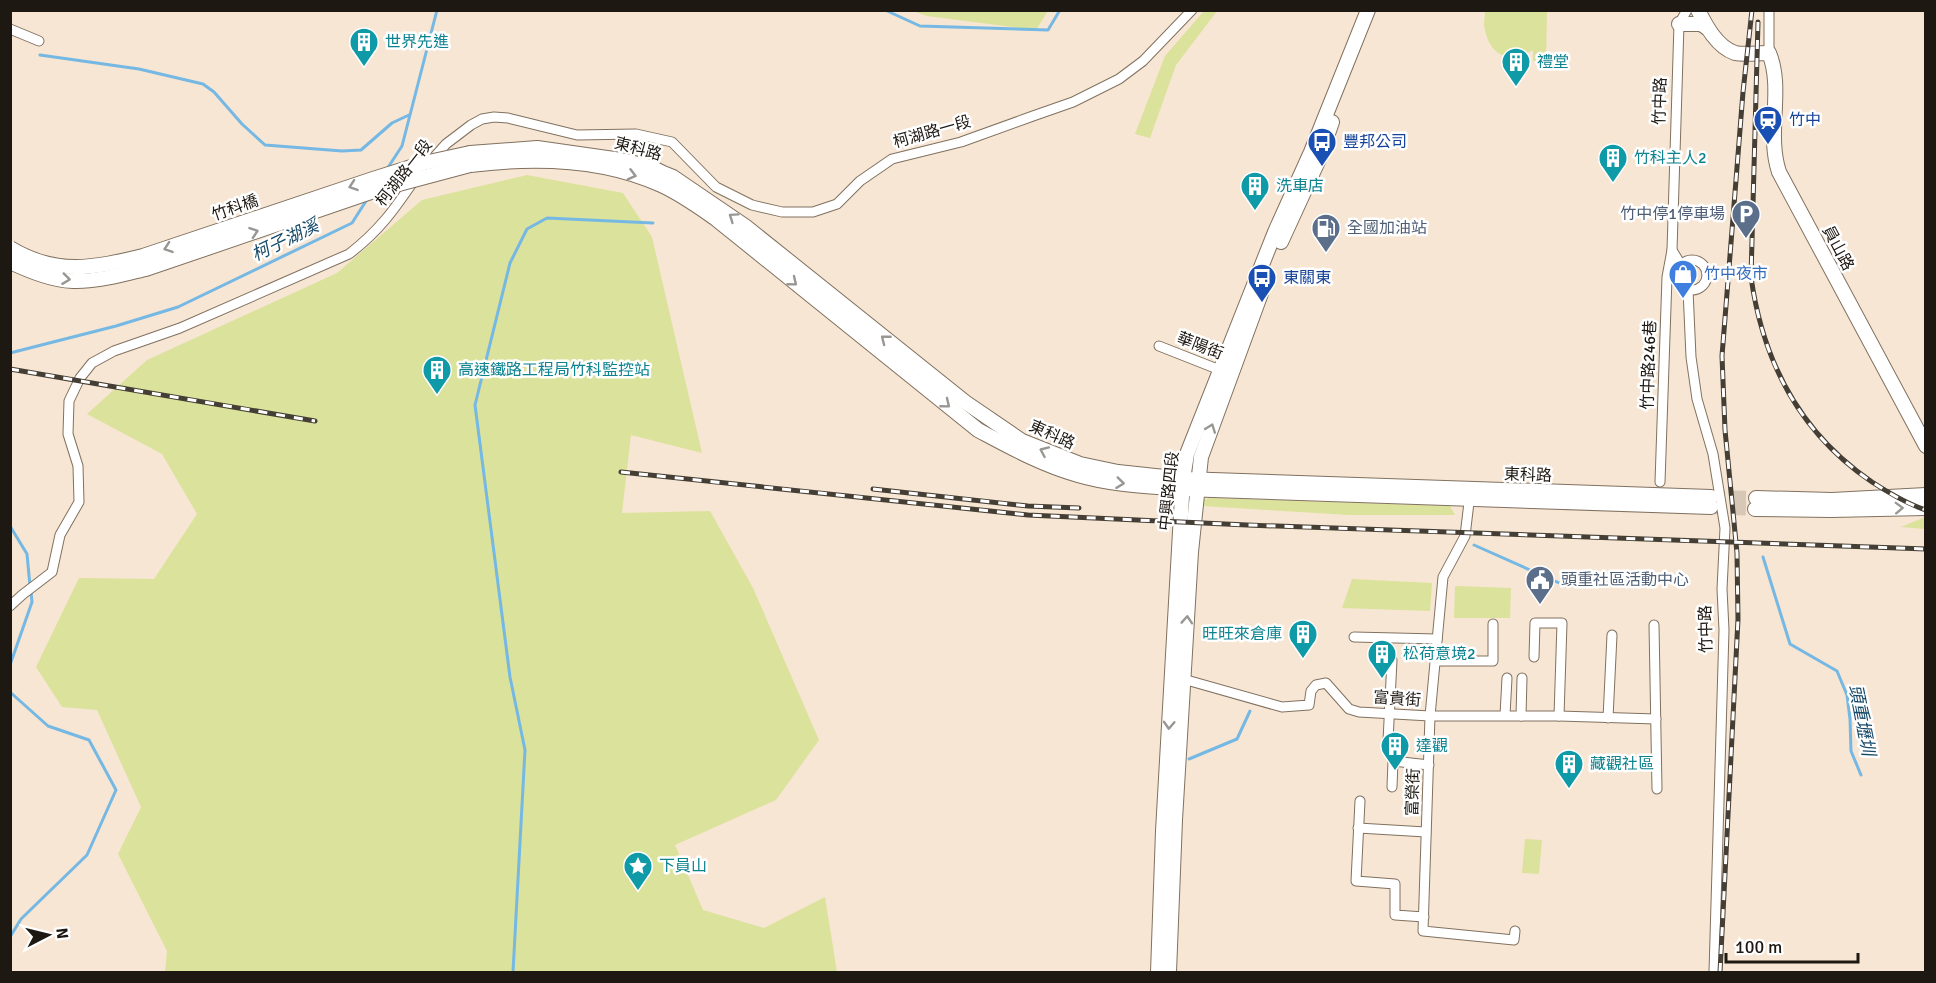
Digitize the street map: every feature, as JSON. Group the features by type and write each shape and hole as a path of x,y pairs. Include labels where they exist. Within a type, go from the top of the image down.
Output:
{"street":[{"name":"柯湖路一段","path":"10,606 52,572 60,535 79,502 78,466 68,434 69,401 80,378 92,363 114,351 180,328 350,254 368,240 388,219 417,176 446,144 471,125 488,118 508,118 577,135 636,134 672,142 716,187 752,206 782,212 813,212 837,204 860,181 892,159 961,142 1073,102 1119,79 1143,61 1192,10"},
{"name":"中興路四段","path":"1169,972 1183,679 1197,484 1203,450 1225,372 1368,10"},
{"name":"中興路四段","path":"1158,972 1172,667 1186,453 1225,372 1320,157 1337,108 1377,10"},
{"name":"竹中路","path":"1672,250 1679,24 1687,10"},
{"path":"1698,10 1707,28 1722,45 1733,52 1769,53 1769,10"},
{"path":"1679,24 1701,24 1707,28"},
{"path":"10,29 39,41"},
{"name":"員山路","path":"1769,53 1774,69 1773,144 1779,172 1926,446"},
{"name":"東科路","path":"470,159 537,148 621,160 673,177 739,222 965,402 1022,441 1080,464 1183,484 1711,502"},
{"name":"竹科橋","path":"10,248 51,266 77,268 109,264 143,256 414,166 470,159"},
{"name":"竹科橋","path":"10,262 43,276 73,281 107,277 146,268 470,159"},
{"path":"1672,250 1681,265"},
{"name":"竹中路246巷","path":"1660,482 1667,277 1672,250"},
{"path":"1688,260 1697,260 1707,270 1708,275 1705,284 1698,289 1688,290 1678,279 1678,272 1681,265 1688,260"},
{"name":"竹中路","path":"1688,290 1691,357 1697,399 1713,454 1725,528 1722,574 1724,630 1714,972"},
{"name":"華陽街","path":"1159,346 1225,372"},
{"name":"富榮街","path":"1424,917 1430,716 1443,577 1465,536 1470,495"},
{"path":"1926,495 1755,504 1831,510 1926,508"},
{"path":"1534,657 1535,623 1562,623 1559,716"},
{"path":"1435,661 1493,661 1493,624"},
{"path":"1654,625 1657,789"},
{"path":"1608,718 1612,636"},
{"path":"1354,637 1437,639"},
{"path":"1388,741 1392,660"},
{"path":"1172,667 1183,679"},
{"path":"1505,716 1507,678"},
{"path":"1521,716 1522,678"},
{"name":"富貴街","path":"1183,679 1282,707 1309,705 1311,691 1316,685 1326,683 1349,709 1359,712 1430,716 1656,719"},
{"path":"1392,787 1393,761 1429,765"},
{"path":"1360,801 1356,880 1395,884 1395,915 1424,917 1423,931 1514,940 1515,931"},
{"path":"1358,828 1426,832"}],"green space":[{"path":"913,11 1048,11 1036,30 927,16"},
{"path":"1204,11 1217,11 1176,65 1150,138 1135,134 1165,56"},
{"path":"1485,11 1547,11 1546,61 1533,61 1533,50 1510,57 1497,52 1492,47 1485,30"},
{"path":"527,175 623,193 652,237 702,453 631,435 622,513 710,511 753,588 819,740 776,800 675,845 703,910 764,928 825,897 837,972 165,972 167,951 118,854 141,807 97,710 62,707 36,667 79,578 154,579 197,514 162,454 87,414 147,360 337,273 422,200"},
{"path":"1209,498 1450,506 1455,515 1349,515 1203,506 1203,500"},
{"path":"1925,517 1925,529 1901,527"},
{"path":"1352,579 1432,583 1430,611 1342,608"},
{"path":"1455,586 1511,588 1510,618 1454,618"},
{"path":"1525,839 1542,840 1539,874 1522,873"}],"waterway":[{"name":"柯子湖溪","path":"387,169 402,146 437,10"},
{"name":"柯子湖溪","path":"885,10 920,26 1048,30 1060,10"},
{"path":"40,55 139,69 203,84 214,92 242,124 265,145 342,151 361,150 392,123 409,115"},
{"name":"柯子湖溪","path":"10,353 116,326 178,307 352,223 368,198"},
{"path":"513,972 525,750 510,677 475,405 510,263 527,229 547,218 653,223"},
{"name":"柯子湖溪","path":"10,526 27,554 30,586"},
{"name":"頭重壢圳","path":"1474,545 1566,586"},
{"name":"頭重壢圳","path":"1763,557 1790,644 1837,671 1847,695 1851,751 1861,775"},
{"name":"柯子湖溪","path":"10,665 32,602 31,592"},
{"name":"柯子湖溪","path":"10,692 48,726 89,740 116,790 87,855 21,919 10,937"},
{"name":"頭重壢圳","path":"1189,759 1237,739 1250,711"}],"tunnel":[{"path":"1711,497 1756,498"},
{"path":"1711,507 1755,509"}],"railway":[{"path":"1720,972 1738,619 1737,553 1725,430 1722,356 1743,92 1752,10"},
{"path":"1758,22 1751,277 1765,338 1789,393 1805,418 1824,441 1872,482 1926,510"},
{"path":"10,369 315,421"},
{"path":"621,472 1028,515 1926,549"},
{"path":"873,489 1028,506 1079,508"}],"place":[{"name":"世界先進","path":"364,68"},
{"name":"禮堂","path":"1516,88"},
{"name":"竹中","path":"1768,146"},
{"name":"豐邦公司","path":"1322,168"},
{"name":"竹科主人2","path":"1613,184"},
{"name":"洗車店","path":"1255,212"},
{"name":"竹中停1停車場","path":"1746,240"},
{"name":"全國加油站","path":"1326,254"},
{"name":"竹中夜市","path":"1683,300"},
{"name":"東關東","path":"1262,304"},
{"name":"高速鐵路工程局竹科監控站","path":"437,396"},
{"name":"頭重社區活動中心","path":"1540,606"},
{"name":"旺旺來倉庫","path":"1303,660"},
{"name":"松荷意境2","path":"1382,680"},
{"name":"達觀","path":"1395,772"},
{"name":"藏觀社區","path":"1569,790"},
{"name":"下員山","path":"638,892"}]}
